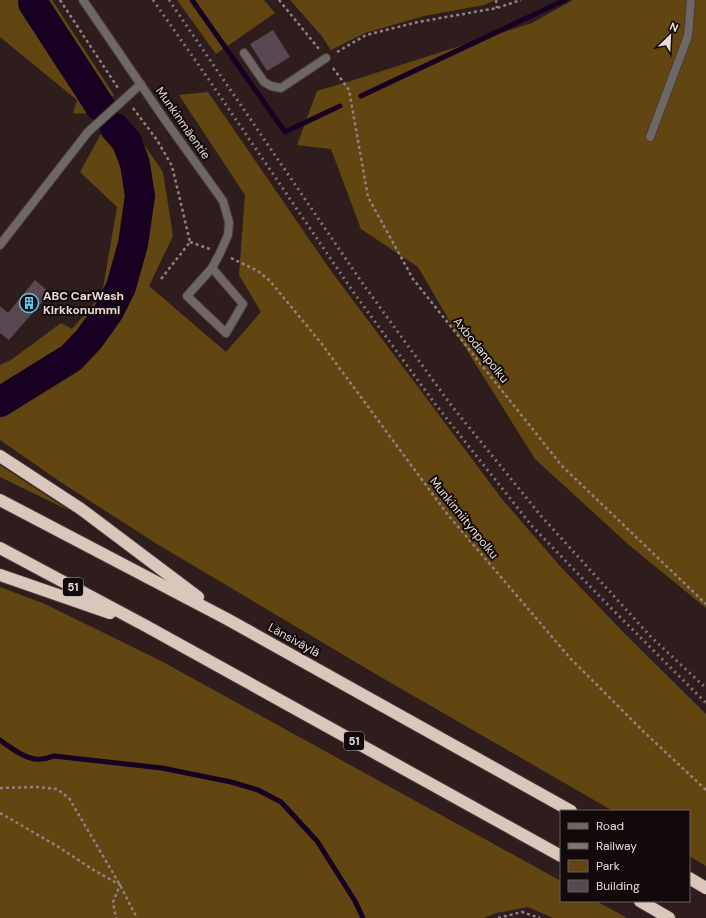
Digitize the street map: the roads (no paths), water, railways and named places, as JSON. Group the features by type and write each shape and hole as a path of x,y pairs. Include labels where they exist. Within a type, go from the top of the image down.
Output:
{"highway":[{"path":"0,456 81,509 227,619"},
{"name":"Länsiväylä","path":"0,500 227,619 569,810"},
{"name":"51","path":"0,548 146,626 560,855"},
{"path":"0,575 146,626"},
{"path":"690,879 706,888"},
{"path":"642,902 669,918"}],"street":[{"name":"Munkinmäentie","path":"83,0 165,120 223,201 228,222 228,235 212,268 187,296 226,332 243,304 212,268"},
{"path":"650,137 688,36 691,0"},
{"path":"244,53 264,82 271,86 281,88 326,58"},
{"path":"0,245 88,132 141,84"}],"waterway":[{"path":"192,0 285,132 340,106"},
{"path":"361,96 565,0"},
{"path":"33,3 100,106"},
{"path":"0,402 71,358 89,339 109,311 121,287 133,244 140,196 135,164 127,142 115,128"},
{"path":"0,740 25,756 36,759 44,759 54,756 162,768 231,782 258,790 281,802 317,841 355,901 363,918"}],"railway":[{"path":"153,0 354,293 436,405 532,526 606,603 706,703"},
{"path":"169,0 363,284 451,405 542,517 651,637 706,688"}],"place":[{"name":"ABC CarWash Kirkkonummi","path":"29,303"}]}
